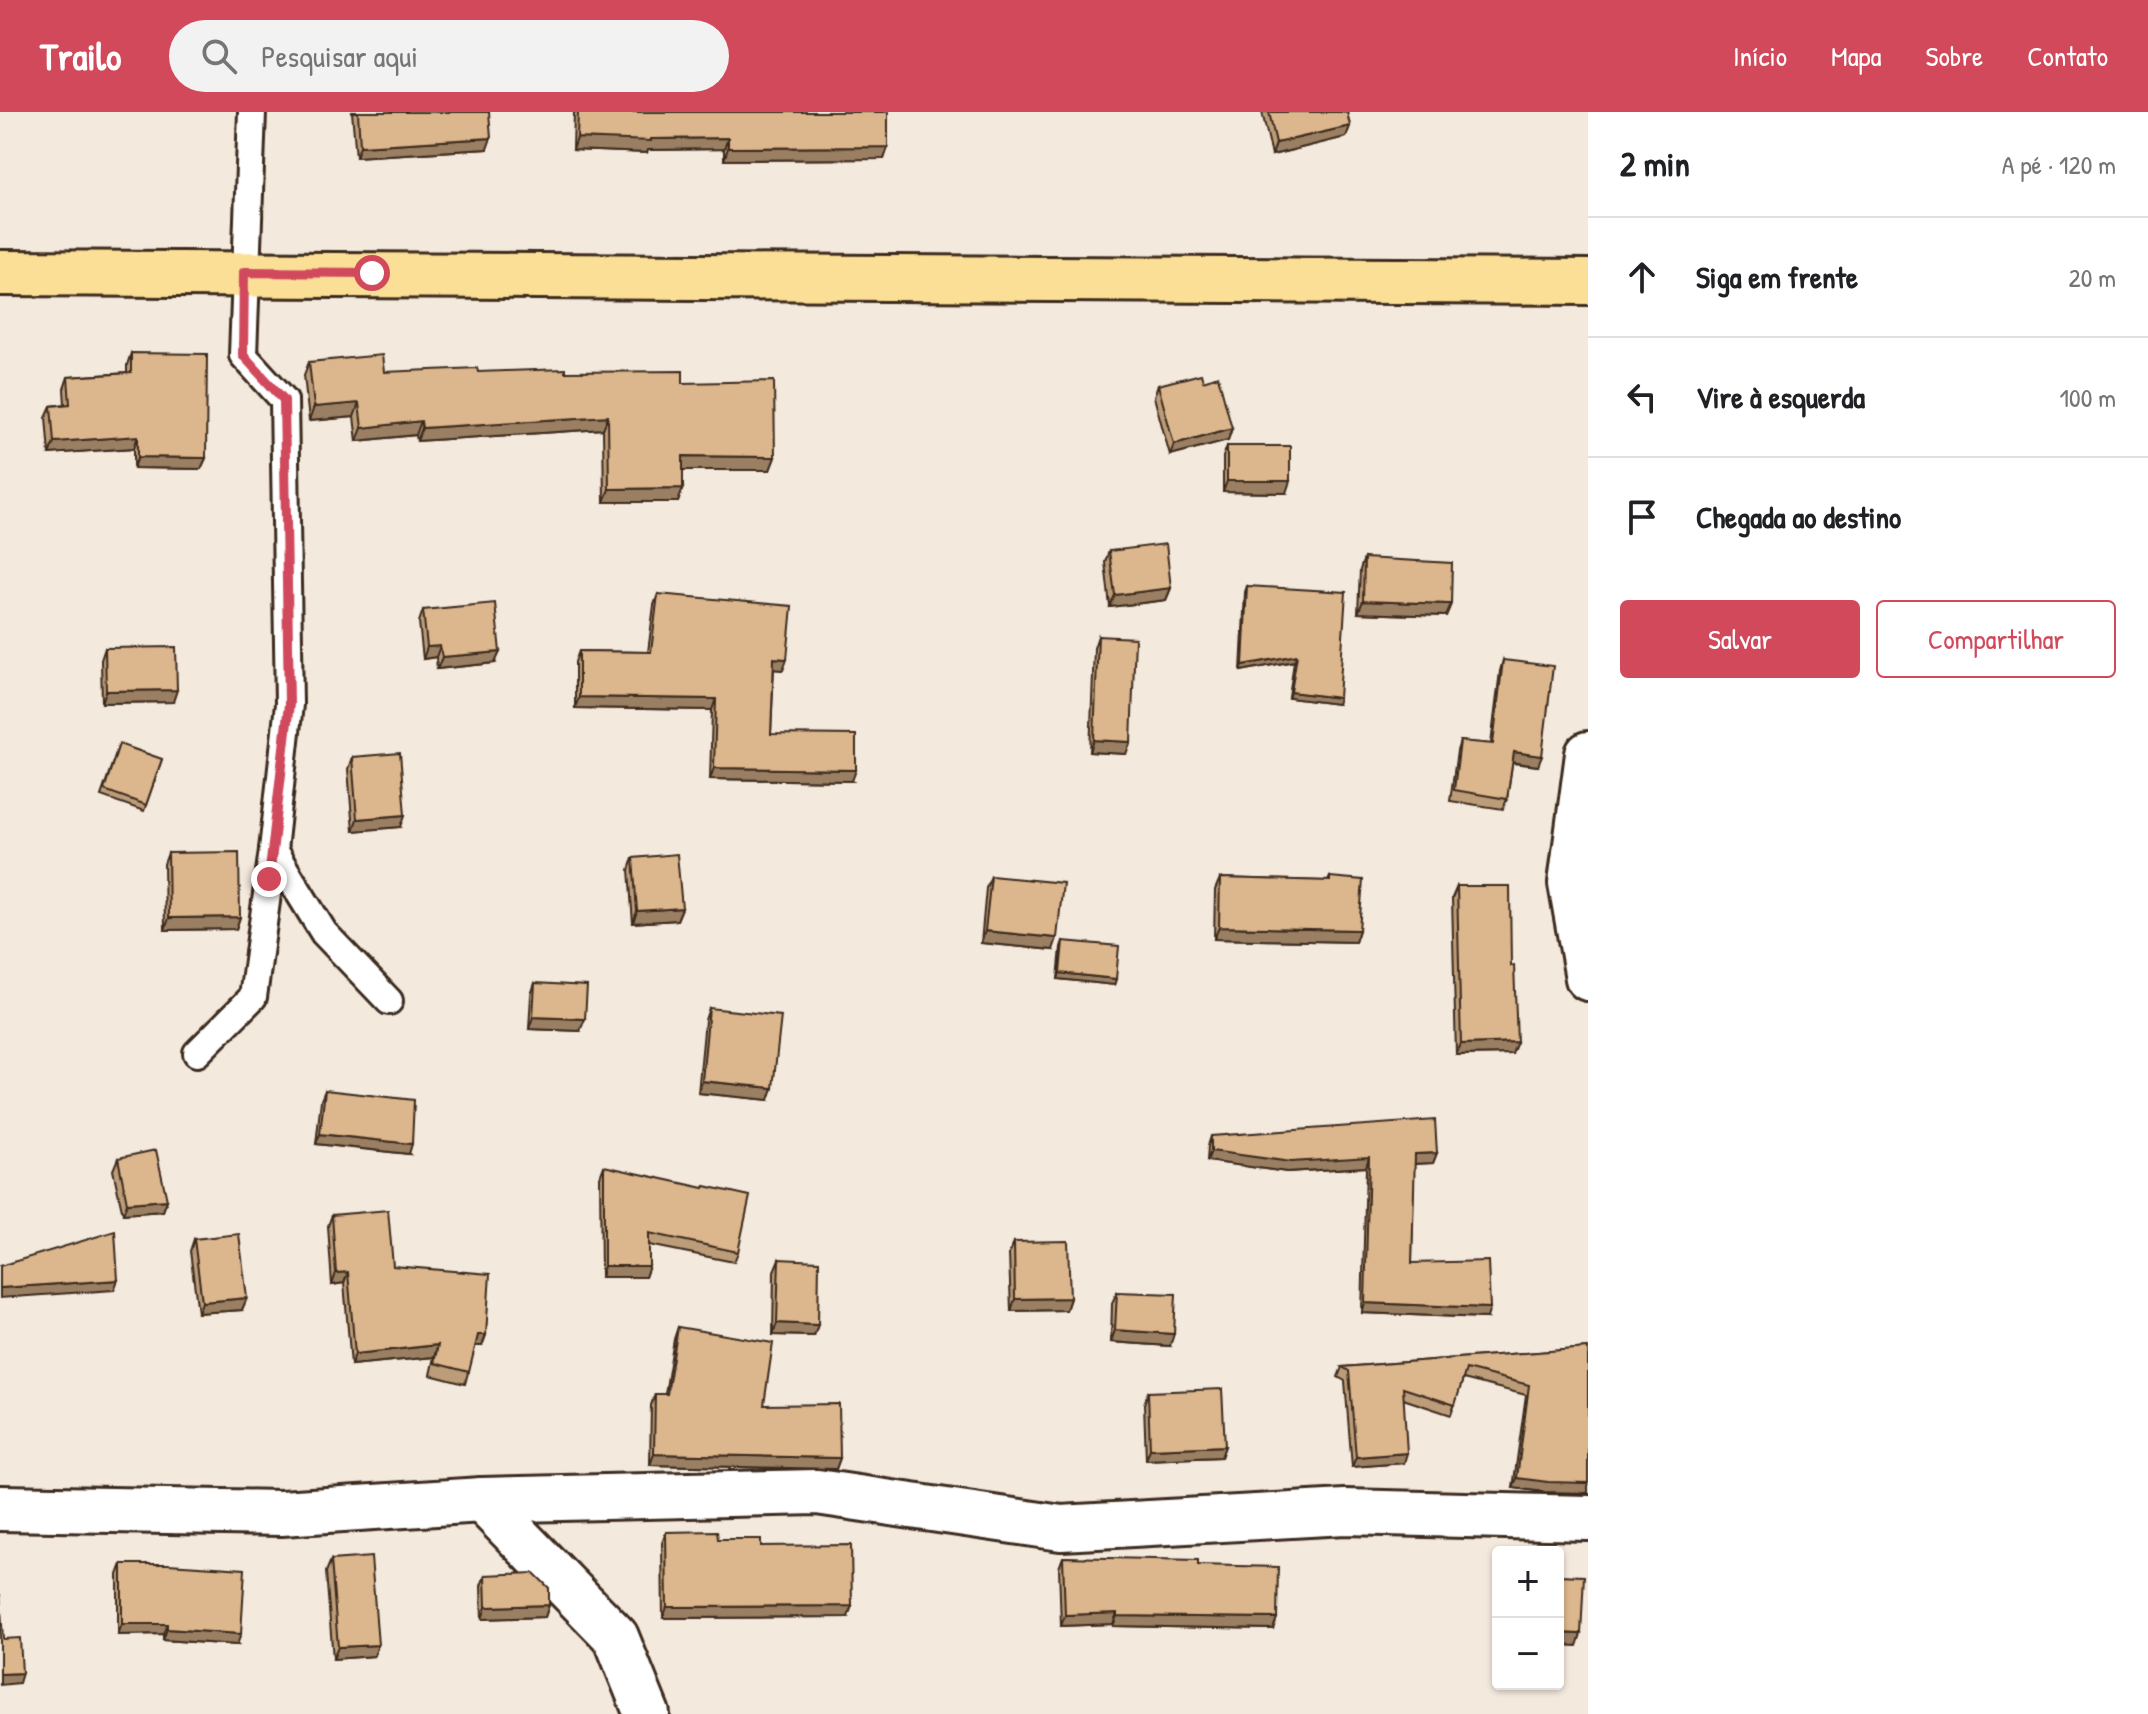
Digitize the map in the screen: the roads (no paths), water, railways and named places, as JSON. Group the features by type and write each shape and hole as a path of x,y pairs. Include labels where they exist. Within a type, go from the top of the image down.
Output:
{"main road":[{"path":"0,273 1588,282"}],"street":[{"path":"1588,754 1571,883 1588,978"},
{"path":"0,1508 281,1513 482,1500 817,1492 1061,1528 1345,1512 1588,1518"},
{"path":"482,1500 616,1637 647,1714"}],"lane":[{"path":"197,1053 253,997 289,704 284,400 243,355 252,112"},
{"path":"273,850 324,933 389,1001"}]}
